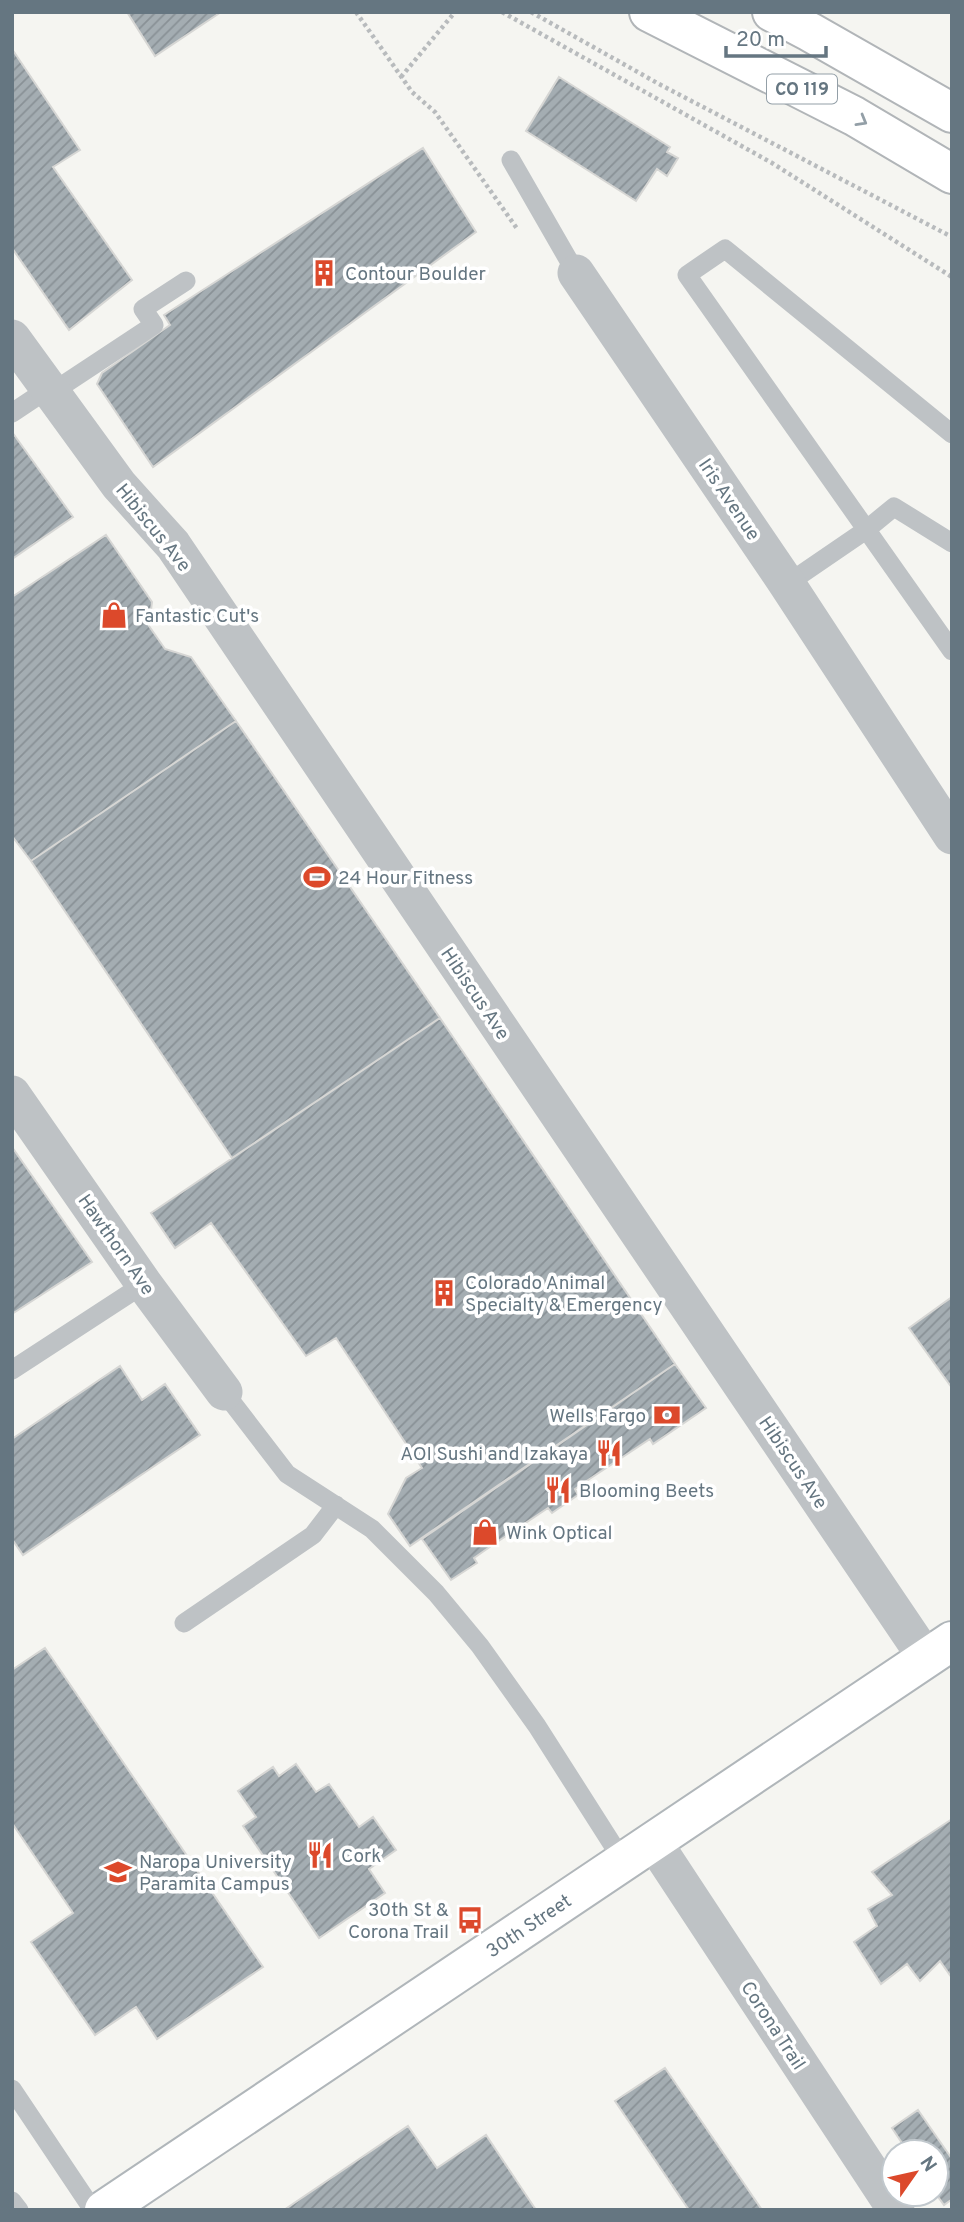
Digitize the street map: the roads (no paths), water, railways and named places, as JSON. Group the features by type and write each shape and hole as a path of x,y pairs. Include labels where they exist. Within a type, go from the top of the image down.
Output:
{"main road":[{"name":"CO 119","path":"649,12 854,116 952,174"},
{"name":"CO 119","path":"772,12 952,113"},
{"name":"30th Street","path":"104,2210 939,1649"}],"street":[{"name":"Iris Avenue","path":"576,273 787,584 952,836"},
{"name":"Hibiscus Ave","path":"12,338 119,485 173,545 939,1649"},
{"name":"Hawthorn Ave","path":"12,1094 144,1284 225,1392"},
{"name":"Corona Trail","path":"638,1851 896,2210"}],"lane":[{"name":"Iris Avenue","path":"511,160 576,273"},
{"path":"952,434 725,249 687,275 952,651"},
{"path":"12,413 155,325 144,309 186,281"},
{"path":"787,584 866,530 894,507 952,543"},
{"path":"12,1370 144,1284"},
{"path":"225,1392 287,1474 372,1529 436,1593 480,1646 537,1726 638,1851"},
{"path":"184,1623 313,1535 336,1505"},
{"path":"12,2089 93,2210"},
{"path":"12,2201 19,2210"}],"place":[{"name":"Contour Boulder","path":"324,273"},
{"name":"Fantastic Cut's","path":"114,615"},
{"name":"24 Hour Fitness","path":"317,877"},
{"name":"Colorado Animal Specialty & Emergency","path":"444,1293"},
{"name":"Wells Fargo","path":"667,1415"},
{"name":"AOI Sushi and Izakaya","path":"609,1453"},
{"name":"Blooming Beets","path":"558,1490"},
{"name":"Wink Optical","path":"485,1532"},
{"name":"Cork","path":"320,1855"},
{"name":"Naropa University Paramita Campus","path":"118,1872"},
{"name":"30th St & Corona Trail","path":"470,1920"}]}
